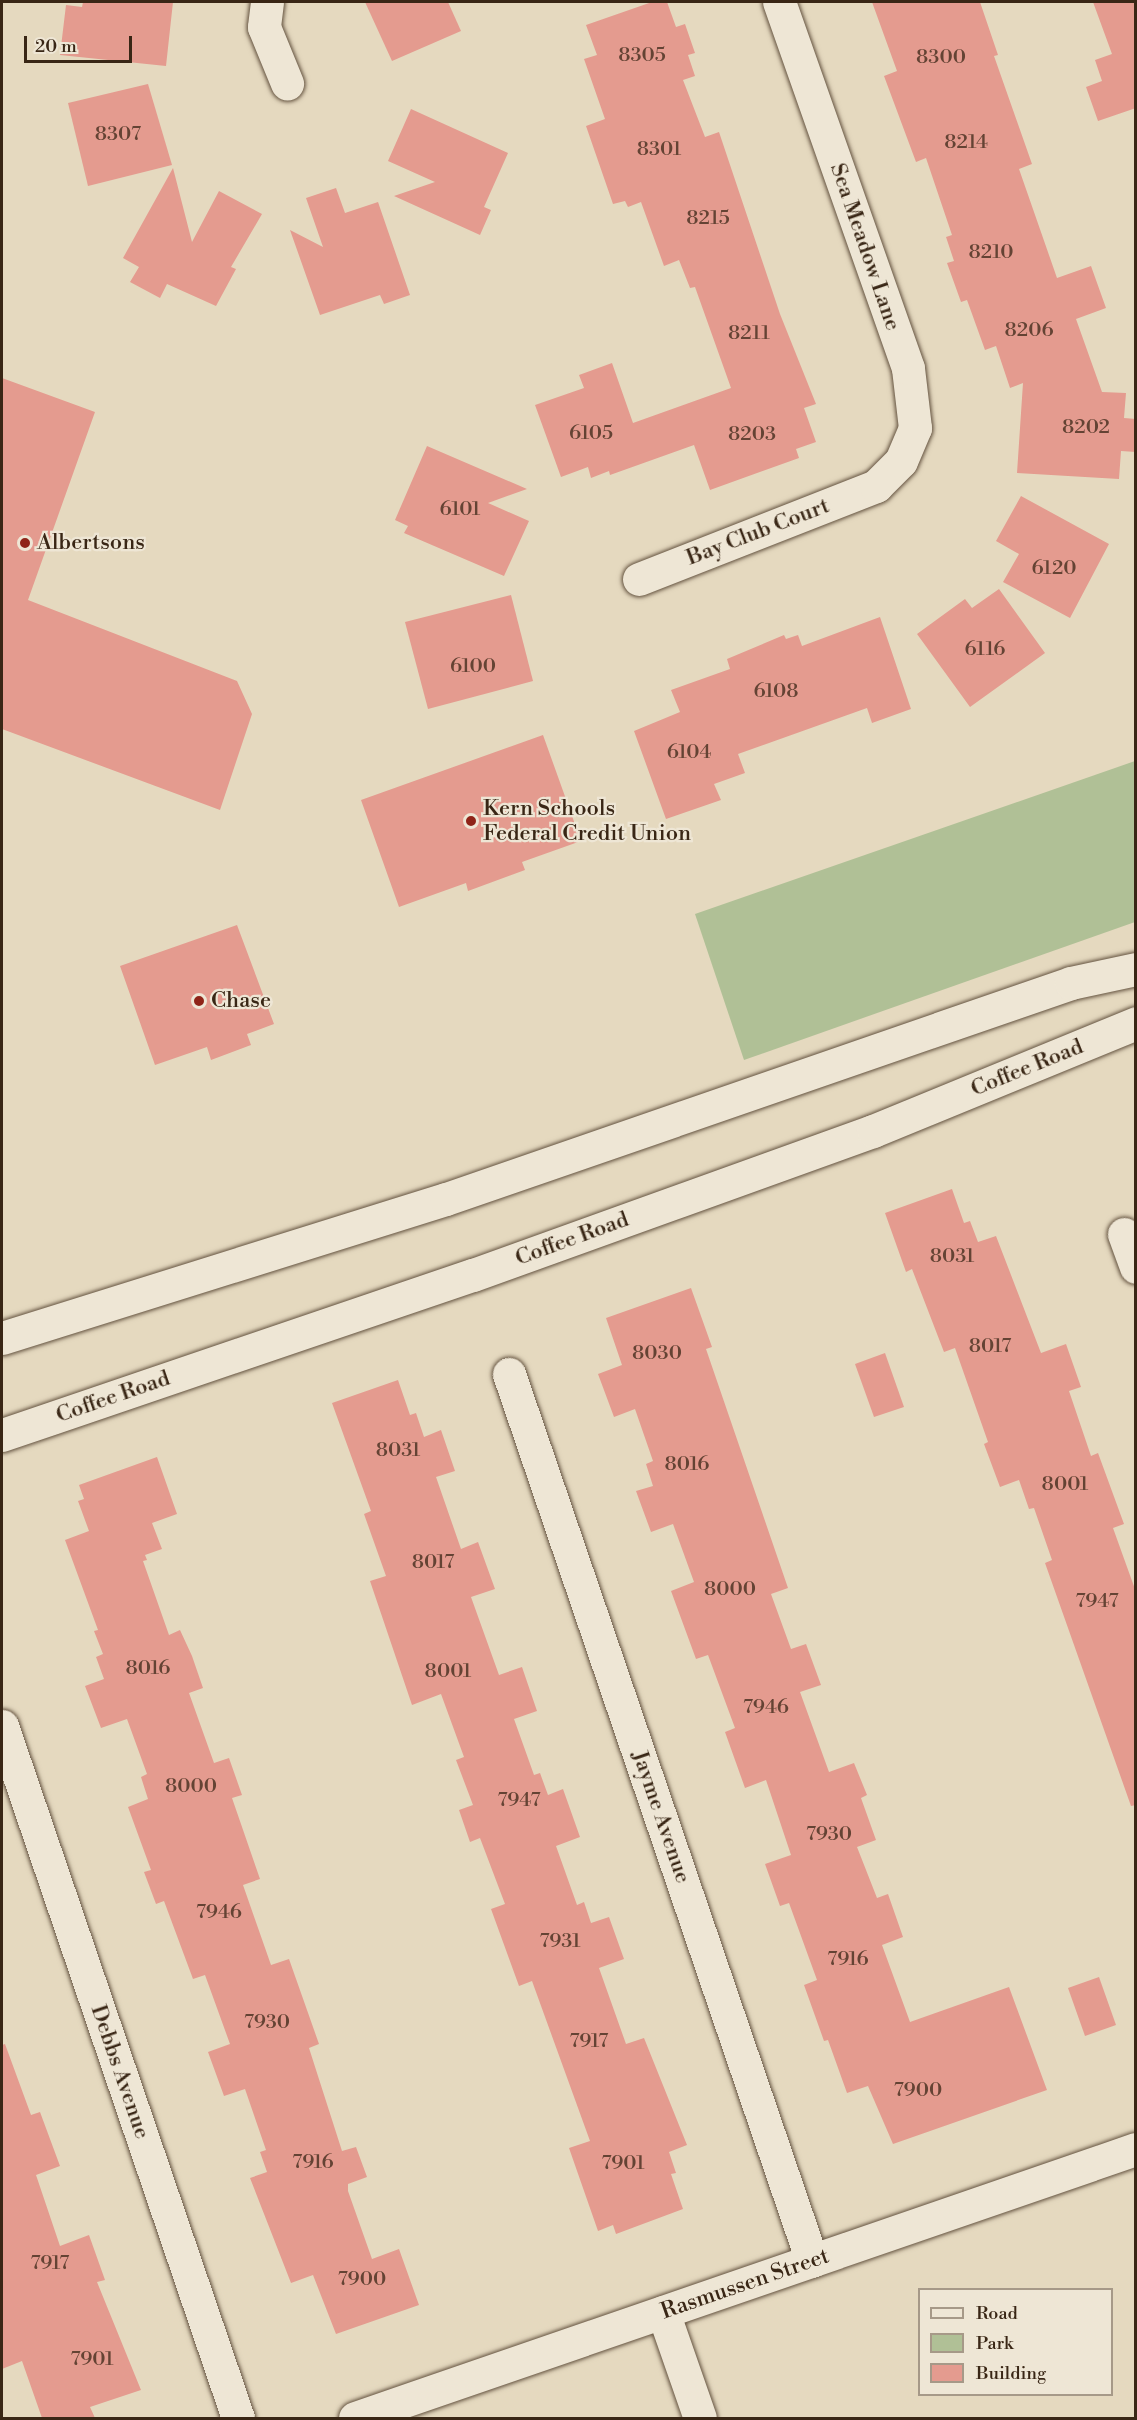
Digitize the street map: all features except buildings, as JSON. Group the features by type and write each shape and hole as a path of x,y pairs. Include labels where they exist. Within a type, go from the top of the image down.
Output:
{"street":[{"path":"267,2 264,27 286,83"},
{"name":"Sea Meadow Lane","path":"779,2 908,368 915,428 901,461 876,486"},
{"name":"Bay Club Court","path":"639,579 876,486"},
{"path":"2,1338 446,1198 1071,983 1136,969"},
{"name":"Coffee Road","path":"2,1435 473,1275 873,1131 1136,1023"},
{"path":"1124,1234 1136,1268"},
{"name":"Jayme Avenue","path":"509,1374 812,2261"},
{"name":"Debbs Avenue","path":"2,1726 238,2418"},
{"name":"Rasmussen Street","path":"355,2418 1136,2149"},
{"path":"663,2312 700,2418"}],"green space":[{"path":"1135,761 1135,922 744,1060 695,914"}],"place":[{"name":"Albertsons","path":"25,543"},
{"name":"Kern Schools Federal Credit Union","path":"471,821"},
{"name":"Chase","path":"199,1001"}]}
